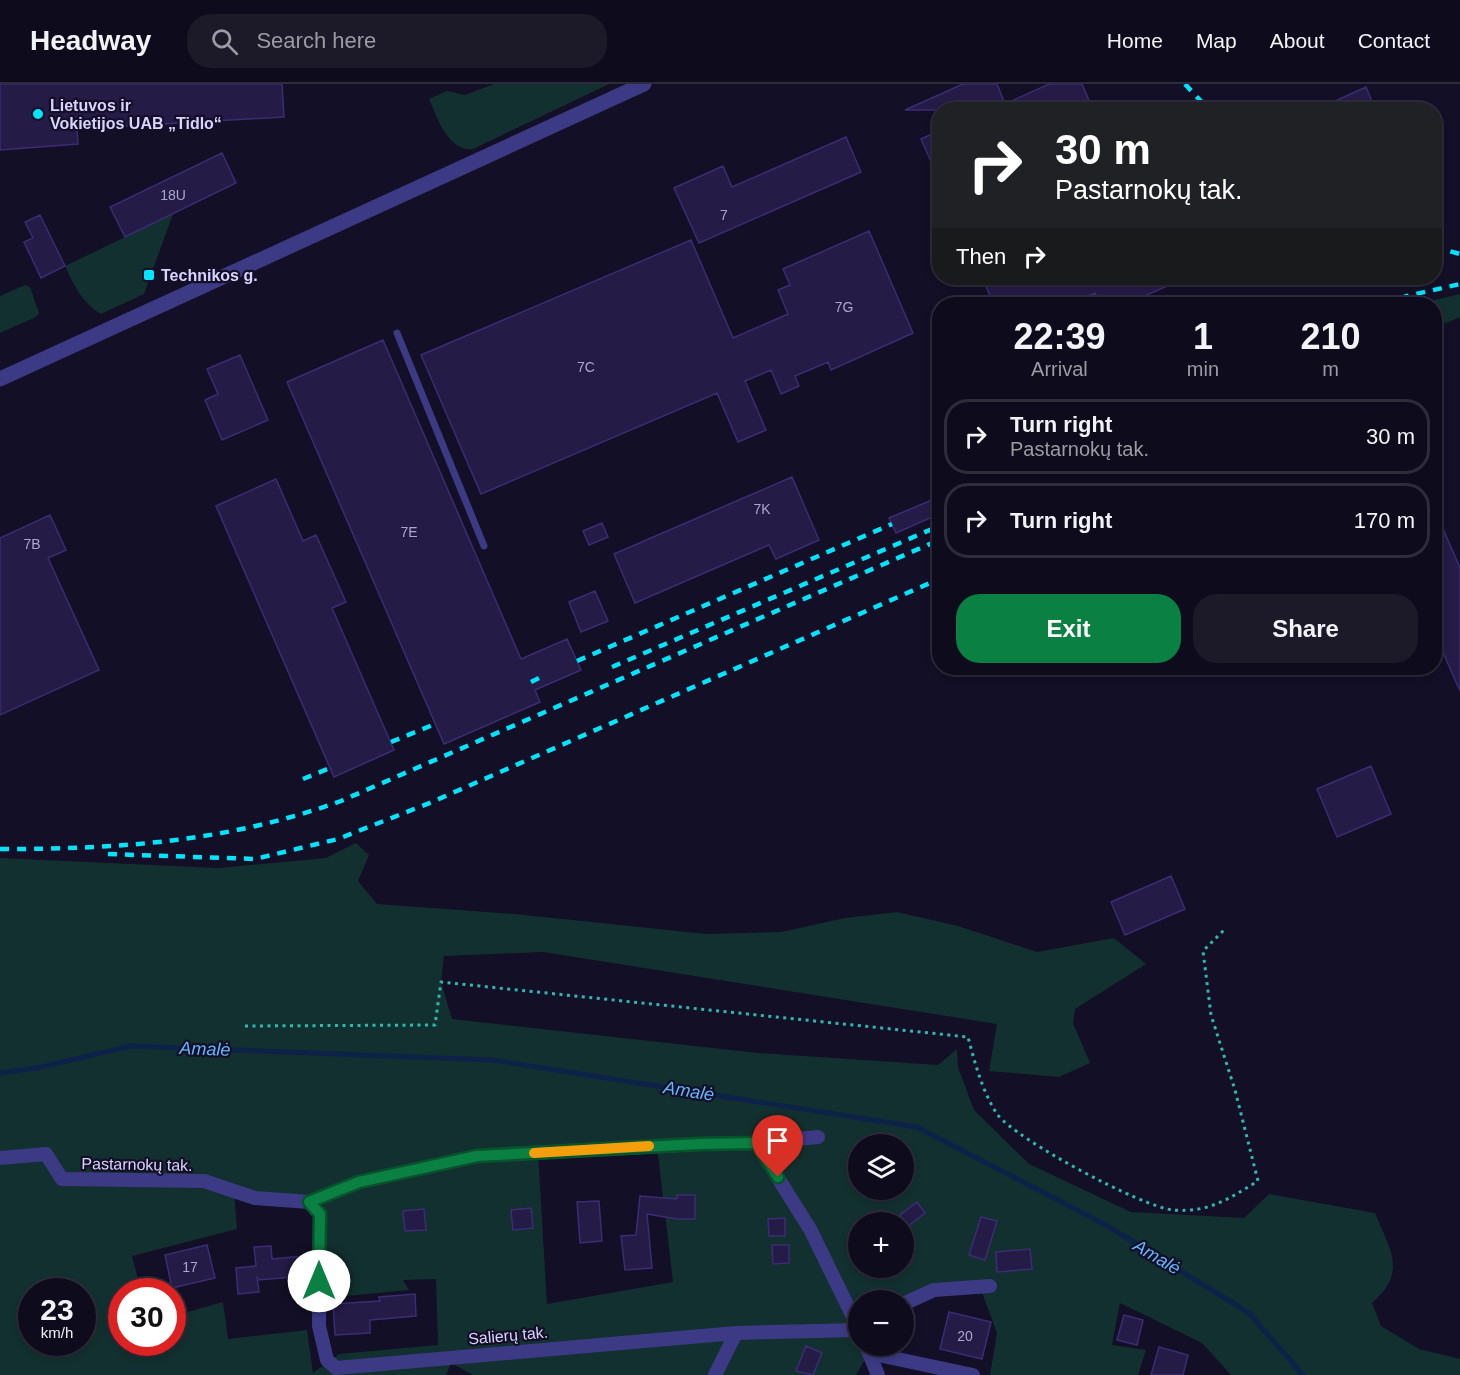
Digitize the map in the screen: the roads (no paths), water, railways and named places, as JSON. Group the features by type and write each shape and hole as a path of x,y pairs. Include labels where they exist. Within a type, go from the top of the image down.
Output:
{"street":[{"path":"0,379 644,84"},
{"name":"Pastarnokų tak.","path":"0,1158 46,1154 62,1179 204,1181 255,1198 309,1202 359,1182 477,1156 688,1144 756,1143 818,1137"},
{"path":"756,1143 810,1228 848,1308"},
{"name":"Salierų tak.","path":"309,1202 320,1214 319,1326 327,1360 336,1368 736,1333 848,1329"},
{"path":"914,1299 934,1290 990,1286"},
{"path":"715,1375 736,1333"},
{"path":"871,1356 878,1375"},
{"path":"897,1356 974,1375"}],"lane":[{"path":"397,333 484,546"}],"waterway":[{"name":"Amalė","path":"0,1073 37,1068 131,1046 492,1060 917,1127 1106,1225 1249,1313 1303,1375"}],"railway":[{"path":"1185,84 1202,102"},
{"path":"1442,249 1460,254"},
{"path":"1404,297 1460,284"},
{"path":"577,661 892,524"},
{"path":"612,667 932,529"},
{"path":"0,849 131,845 215,834 299,815 341,801 932,543"},
{"path":"108,854 255,859 338,839 432,802 932,582"},
{"path":"531,682 539,678"},
{"path":"391,742 435,724"},
{"path":"303,779 330,768"}],"place":[{"name":"Lietuvos ir Vokietijos UAB „Tidlo“","path":"38,114"},
{"name":"Technikos g.","path":"149,275"}]}
